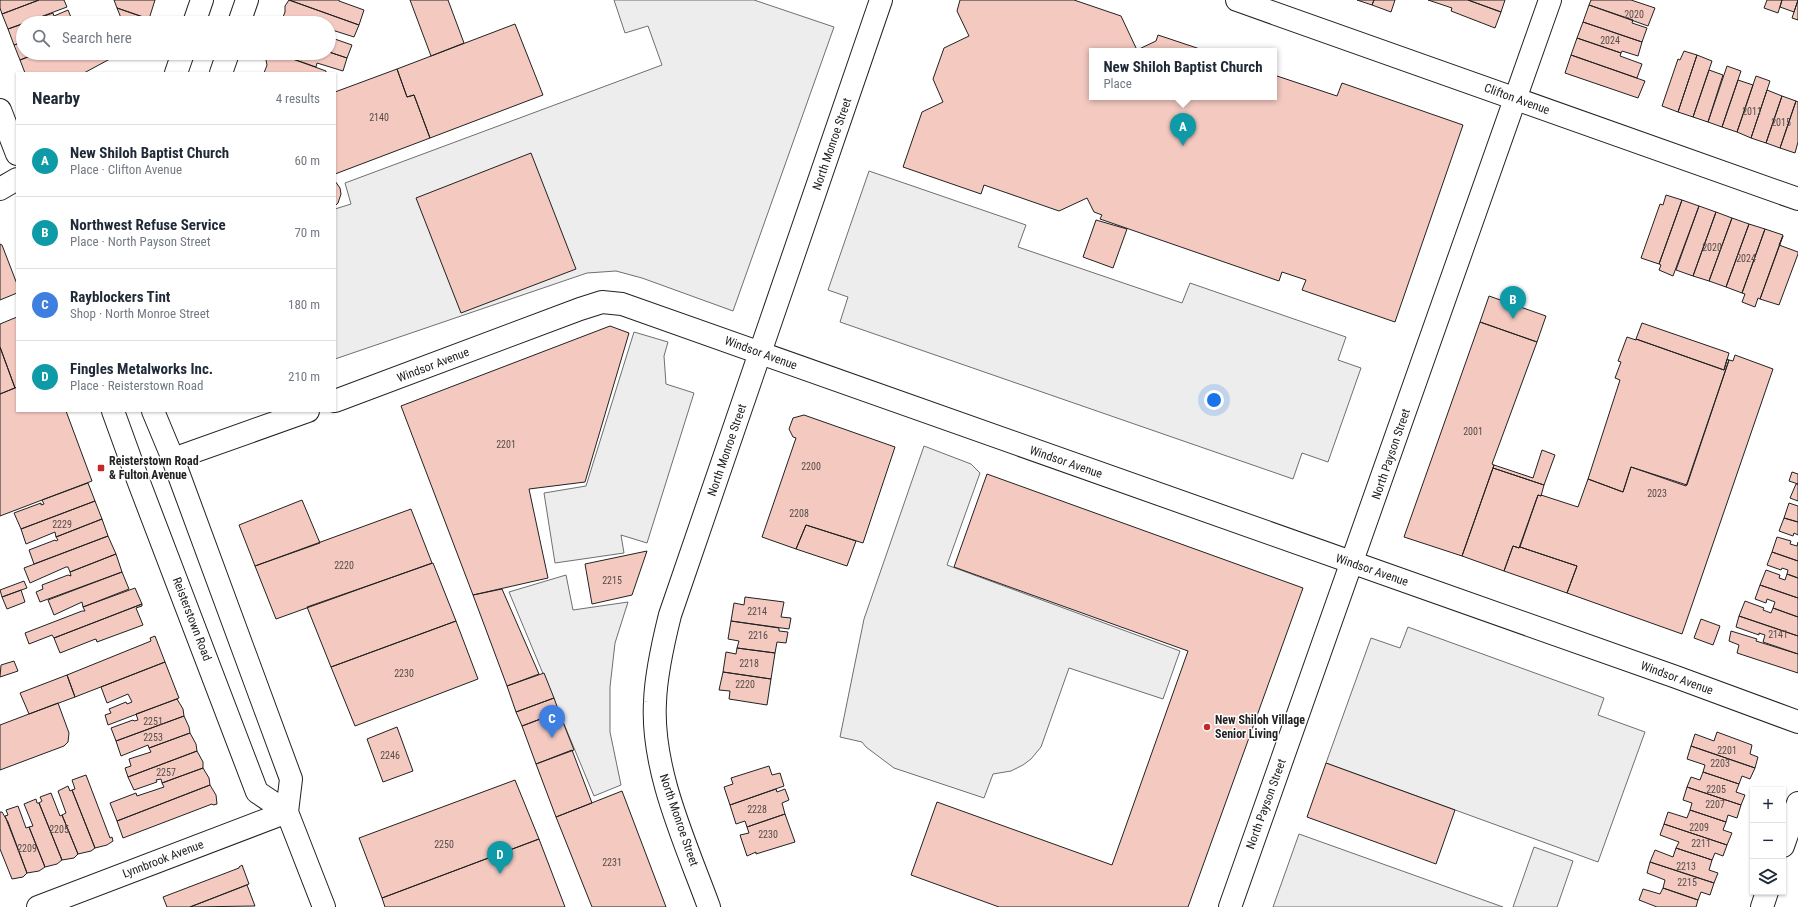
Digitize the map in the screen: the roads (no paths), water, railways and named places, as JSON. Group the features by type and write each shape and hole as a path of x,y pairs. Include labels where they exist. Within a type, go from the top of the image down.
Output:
{"street":[{"path":"196,16 202,0"},
{"path":"241,16 247,0"},
{"name":"North Monroe Street","path":"709,907 664,782 657,739 654,702 660,659 670,615 881,0"},
{"name":"Clifton Avenue","path":"1237,0 1798,199"},
{"name":"North Payson Street","path":"1230,907 1550,0"},
{"path":"221,72 226,60"},
{"path":"0,110 16,151"},
{"path":"0,189 16,180"},
{"name":"Windsor Avenue","path":"336,401 580,308 602,302 622,304 1654,669 1798,722"},
{"name":"Reisterstown Road","path":"113,412 257,792 287,812"},
{"path":"153,412 173,459 291,779 287,812 324,907"},
{"path":"173,459 305,412"},
{"path":"1786,837 1798,803"},
{"name":"Lynnbrook Avenue","path":"38,907 287,812"},
{"path":"1762,907 1766,895"}],"place":[{"name":"New Shiloh Baptist Church","path":"1183,146"},
{"name":"Northwest Refuse Service","path":"1513,319"},
{"name":"Reisterstown Road & Fulton Avenue","path":"101,468"},
{"name":"New Shiloh Village Senior Living","path":"1207,727"},
{"name":"Rayblockers Tint","path":"552,738"},
{"name":"Fingles Metalworks Inc.","path":"500,874"}]}
